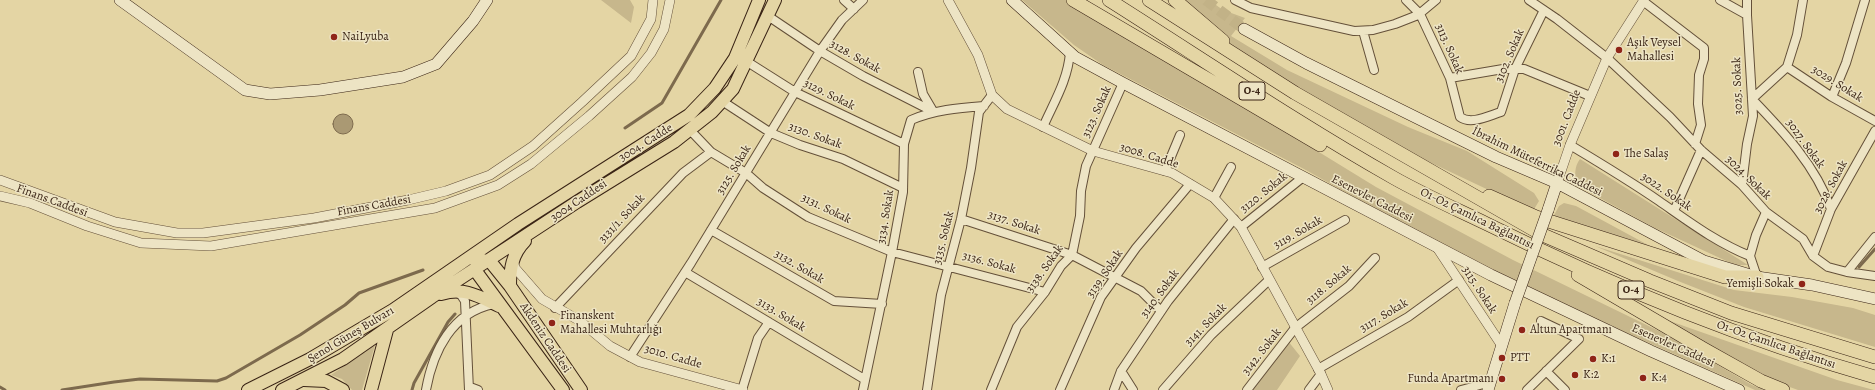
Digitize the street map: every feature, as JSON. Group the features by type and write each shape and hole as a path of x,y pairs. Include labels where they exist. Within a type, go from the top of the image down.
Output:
{"highway":[{"path":"1073,0 1322,147 1396,180"},
{"name":"O1-O2 Çamlıca Bağlantısı","path":"1109,0 1314,131 1396,180 1595,276 1734,332 1816,360 1875,377"},
{"name":"O1-O2 Çamlıca Bağlantısı","path":"1149,0 1253,67 1413,162 1543,235 1650,281 1731,313 1875,357"},
{"path":"1175,0 1253,67"},
{"path":"1413,162 1548,221 1725,277 1757,277"},
{"path":"1514,238 1704,350 1760,380 1783,390"}],"main road":[{"path":"120,0 245,90 270,94 320,90 403,77 436,64 473,21 487,0"},
{"name":"3004. Cadde","path":"488,244 689,115 715,88 735,58 759,0"},
{"path":"722,101 733,89 775,0"},
{"name":"Esenevler Caddesi","path":"1012,0 1075,57 1123,83 1302,178 1559,308 1739,390"},
{"name":"İbrahim Müteferrika Caddesi","path":"1244,29 1306,63 1490,154 1557,183 1704,261 1757,277 1812,285 1875,299"},
{"name":"3004 Caddesi","path":"432,297 480,264 539,228 622,173 674,142 712,112 722,101"},
{"name":"3001. Cadde","path":"1489,386 1515,303 1557,183"},
{"path":"510,286 513,260 518,248 539,228"},
{"path":"463,262 488,244"},
{"path":"463,262 480,264 488,244"},
{"name":"Şenol Güneş Bulvarı","path":"248,390 310,359 393,310 463,262"},
{"name":"Akdeniz Caddesi","path":"480,264 510,286 581,390"},
{"name":"Akdeniz Caddesi","path":"480,264 499,306 564,390"},
{"path":"432,297 453,291 474,293 499,306"},
{"name":"Şenol Güneş Bulvarı","path":"282,390 343,359 387,330 432,297"},
{"path":"371,390 387,330"},
{"path":"304,380 326,381 343,390"}],"street":[{"name":"Finans Caddesi","path":"651,19 653,0"},
{"name":"Finans Caddesi","path":"0,180 115,222 177,233 203,232 314,218 408,200 446,191 490,174 533,146 631,56 651,19 657,0"},
{"name":"Finans Caddesi","path":"0,196 30,203 88,226 140,243 211,246 435,208 498,185 531,164 589,116 632,77 651,53 664,29 670,0"},
{"path":"844,0 854,9"},
{"name":"3125. Sokak","path":"630,357 685,272 820,51 842,20 863,0"},
{"name":"3008. Cadde","path":"948,0 978,55 992,95 1007,109 1093,151 1165,171 1214,198 1241,227 1328,390"},
{"path":"1236,0 1251,8 1326,26 1354,31 1363,31 1396,24 1420,14 1436,0"},
{"name":"3113. Sokak","path":"1406,0 1420,14 1450,78 1460,117 1465,121 1471,121 1501,112"},
{"name":"3024. Sokak","path":"1529,0 1607,58 1670,117 1701,150 1742,185 1766,212 1803,239 1813,256 1828,267 1847,272 1875,276"},
{"path":"1644,0 1704,48 1704,59 1699,75 1698,104 1700,125 1695,144"},
{"name":"3001. Cadde","path":"1557,183 1570,145 1607,58 1644,0"},
{"path":"1720,0 1747,15"},
{"name":"3025. Sokak","path":"1742,185 1752,116 1747,0"},
{"path":"1752,99 1787,67 1797,35 1803,0"},
{"path":"1832,97 1846,63 1864,0"},
{"name":"3102. Sokak","path":"1501,112 1515,69 1544,10"},
{"name":"3128. Sokak","path":"768,16 820,51 863,76 934,112"},
{"path":"1363,31 1374,70"},
{"path":"1043,127 1069,68 1070,52"},
{"name":"3129. Sokak","path":"746,61 795,92 904,144"},
{"name":"3029. Sokak","path":"1787,67 1832,97 1875,121"},
{"path":"1450,78 1503,69 1524,69 1590,96"},
{"path":"918,72 923,94 934,112"},
{"name":"3123. Sokak","path":"1093,151 1123,83"},
{"name":"3135. Sokak","path":"927,390 940,302 961,219 971,168 979,112 992,95"},
{"name":"3027. Sokak","path":"1752,99 1781,129 1807,162 1828,199 1831,209"},
{"name":"3130. Sokak","path":"722,101 770,133 800,145 843,159 903,188"},
{"name":"3134. Sokak","path":"863,390 864,379 882,304 892,252 903,188 904,144 910,120 934,112 984,106"},
{"name":"3131. Sokak","path":"690,130 711,152 746,173 763,188 808,217 892,252 949,265"},
{"name":"3028. Sokak","path":"1813,256 1831,209 1875,131"},
{"path":"1165,171 1180,135"},
{"name":"3022. Sokak","path":"1570,145 1733,250 1750,256"},
{"path":"1674,211 1701,150"},
{"name":"3138. Sokak","path":"991,390 1017,327 1045,292 1061,266 1072,255 1080,216 1081,191 1086,166 1093,151"},
{"name":"3131/1. Sokak","path":"555,308 683,173 711,152"},
{"path":"1214,198 1231,167"},
{"name":"3120. Sokak","path":"1241,227 1302,178"},
{"name":"3139. Sokak","path":"1060,390 1101,297 1136,248 1190,184"},
{"path":"1757,277 1750,256 1756,235 1766,212"},
{"name":"3137. Sokak","path":"961,219 1072,255 1141,291 1161,311"},
{"name":"3140. Sokak","path":"1114,390 1121,371 1161,311 1234,219"},
{"name":"3119. Sokak","path":"1262,267 1344,220"},
{"name":"3132. Sokak","path":"711,230 834,301 882,304"},
{"path":"1847,272 1875,236"},
{"name":"3115. Sokak","path":"1436,246 1502,346"},
{"name":"3118. Sokak","path":"1295,328 1349,286 1375,258"},
{"name":"3010. Cadde","path":"513,260 515,268 542,299 555,308 580,321 610,346 640,362 742,390"},
{"name":"3136. Sokak","path":"949,265 1045,292"},
{"name":"3133. Sokak","path":"685,272 864,379"},
{"name":"3141. Sokak","path":"1163,390 1211,335 1269,280"},
{"name":"3117. Sokak","path":"1319,371 1408,317 1459,280"},
{"path":"453,291 461,295 465,301 470,389 478,390"},
{"path":"426,390 430,370 446,335 466,314 481,307 499,306"},
{"path":"1527,390 1578,339 1541,321"},
{"path":"742,390 758,338 769,322"},
{"name":"3142. Sokak","path":"1247,390 1295,328"},
{"path":"1121,371 1133,390"},
{"path":"1309,390 1319,371"},
{"path":"1546,371 1565,390"},
{"path":"1461,390 1489,386"}],"shaded area":[{"path":"601,0 630,0 634,7 631,23"},
{"path":"1022,0 1087,0 1146,46 1376,187 1513,260 1661,332 1752,385 1765,390 1755,390 1548,298 1413,230 1304,169 1103,65 1074,45"},
{"path":"1166,0 1209,0 1223,10 1245,18 1231,36 1287,70 1408,127 1467,151 1534,193 1539,201 1533,211 1423,159 1359,124 1261,65"},
{"path":"343,114 350,117 353,124 350,131 343,134 336,131 333,124 336,117"},
{"path":"1580,159 1748,265 1735,265 1655,228 1576,185 1575,174"},
{"path":"1564,203 1576,206 1661,252 1552,219 1559,206"},
{"path":"1595,246 1734,290 1792,297 1853,308 1875,315 1875,347 1744,307"},
{"path":"1667,320 1837,380 1874,390 1798,390 1762,377"},
{"path":"1284,336 1300,356 1277,390 1247,390"},
{"path":"375,345 362,390 352,390 342,379 331,375"}],"waterway":[{"path":"625,128 662,103 721,0"},
{"path":"1859,267 1875,249"},
{"path":"62,390 140,379 217,381 226,378 300,335 345,305 359,293 423,270"},
{"path":"412,390 414,383 448,322 455,314"},
{"path":"0,387 5,390"}],"tunnel":[{"path":"1206,0 1244,29"}],"place":[{"name":"NaiLyuba","path":"334,37"},
{"name":"Aşık Veysel Mahallesi","path":"1619,50"},
{"name":"The Salaş","path":"1616,154"},
{"name":"Yemişli Sokak","path":"1802,284"},
{"name":"Finanskent Mahallesi Muhtarlığı","path":"552,323"},
{"name":"Altun Apartmanı","path":"1522,330"},
{"name":"PTT","path":"1502,358"},
{"name":"K:1","path":"1593,359"},
{"name":"K:2","path":"1575,375"},
{"name":"K:4","path":"1643,378"},
{"name":"Funda Apartmanı","path":"1502,379"}]}
